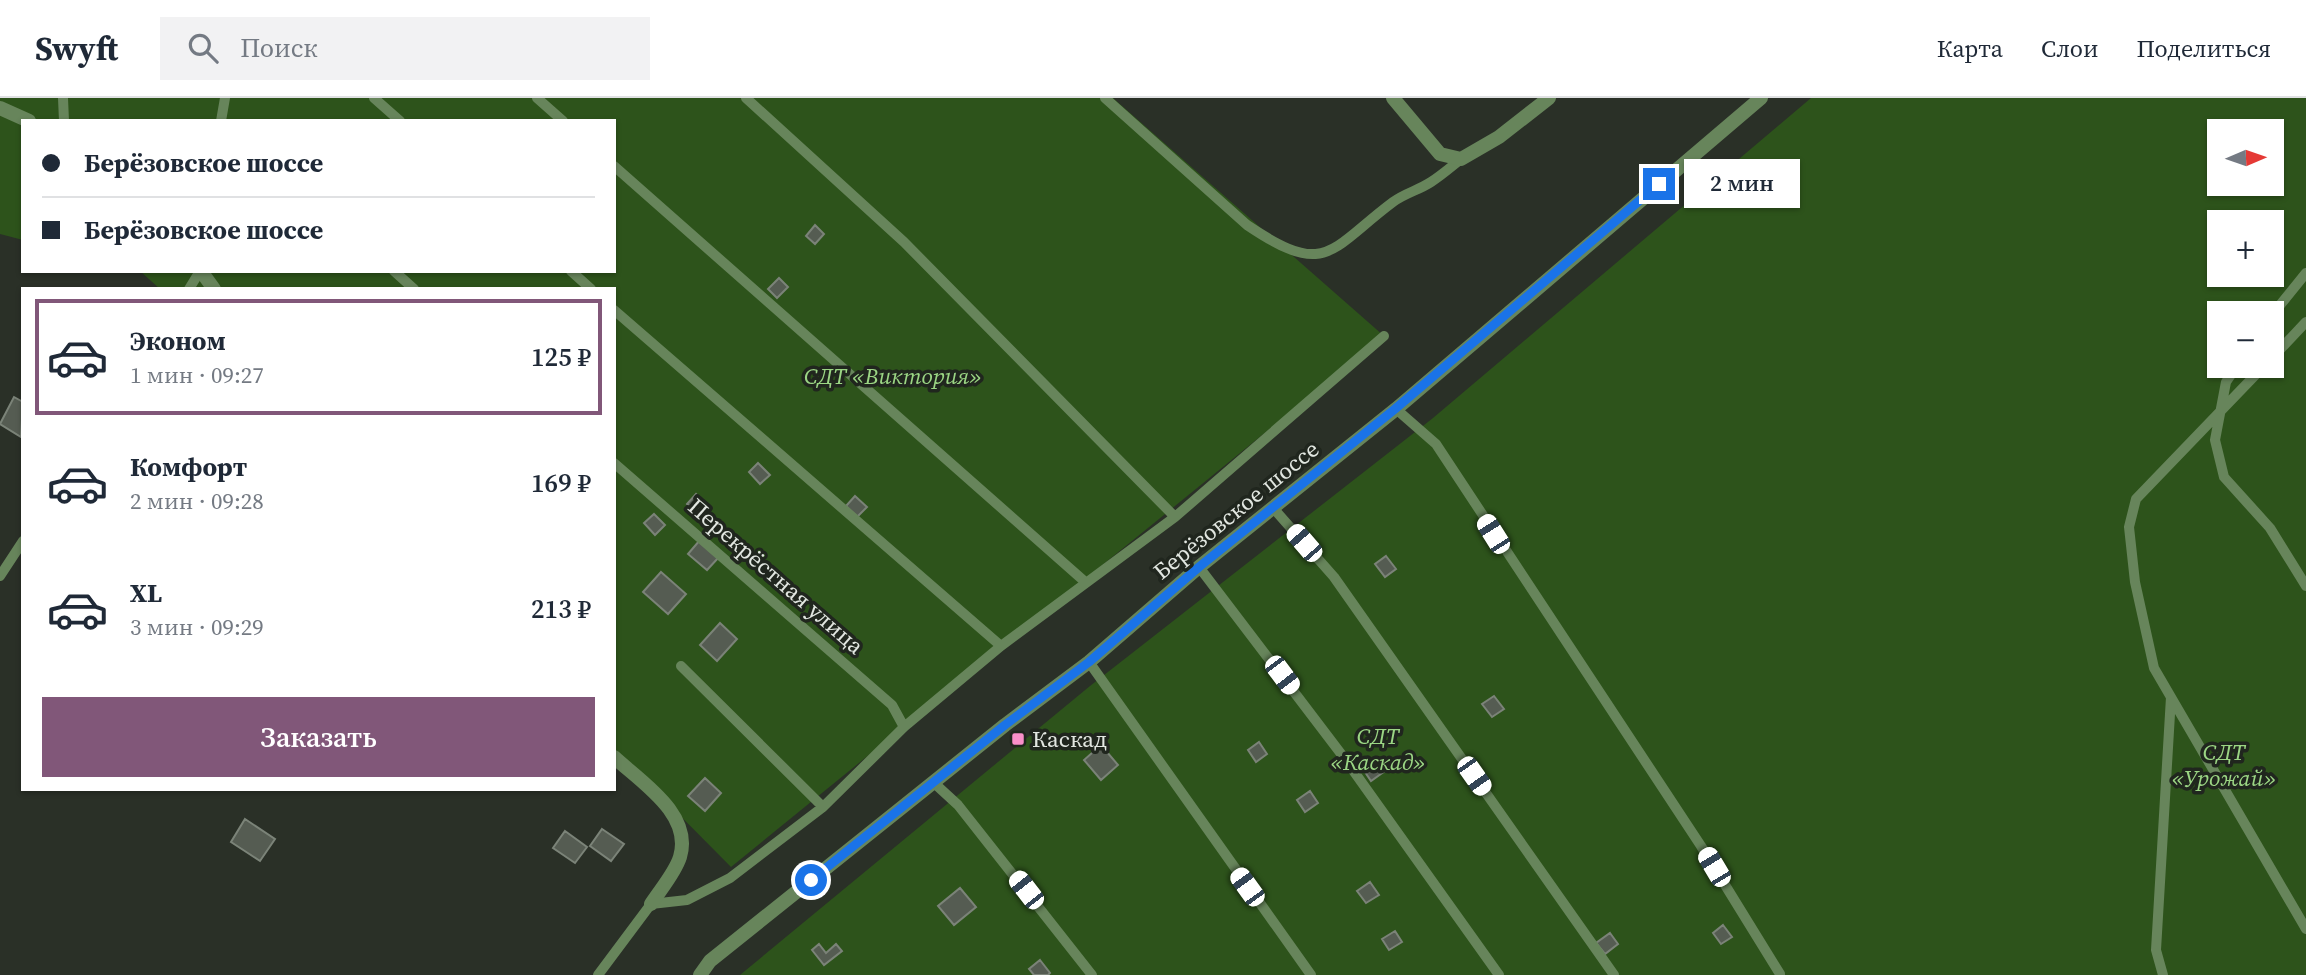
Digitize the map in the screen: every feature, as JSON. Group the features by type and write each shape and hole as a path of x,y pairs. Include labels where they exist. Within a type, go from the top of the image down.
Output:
{"street":[{"path":"1393,98 1440,154 1461,159 1499,137 1549,98"},
{"name":"Берёзовское шоссе","path":"700,975 710,961 933,782 1089,662 1199,567 1395,409 1761,98"},
{"path":"0,108 25,119"},
{"path":"202,273 212,287"},
{"path":"616,759 678,820 680,857 651,904"}],"lane":[{"path":"63,98 64,119"},
{"path":"221,119 225,98"},
{"path":"374,98 398,119"},
{"path":"537,98 561,119"},
{"path":"746,98 904,242 1175,517"},
{"path":"1105,98 1247,225 1274,243 1300,254 1319,255 1336,249 1404,194 1429,183 1461,159"},
{"path":"616,168 1083,580"},
{"path":"396,273 412,287"},
{"path":"573,273 589,287"},
{"path":"2283,301 2306,273"},
{"path":"616,312 1001,646"},
{"path":"2284,345 2306,322"},
{"path":"598,975 651,904 687,900 730,878 823,807 904,727 1001,646 1175,517 1384,336"},
{"path":"2229,378 2219,409 2215,440 2224,477 2270,528 2306,586"},
{"path":"2251,378 2136,499 2129,527 2135,582 2154,668 2306,929"},
{"path":"1395,409 1436,444 1701,845 1780,974"},
{"name":"Перекрёстная улица","path":"616,465 892,705 904,727"},
{"path":"1274,509 1334,577 1614,975"},
{"path":"0,576 21,544"},
{"path":"1199,567 1345,759 1499,975"},
{"path":"1089,662 1311,975"},
{"path":"681,666 823,807"},
{"path":"2163,975 2156,950 2171,697"},
{"path":"933,782 958,805 1093,975"}],"green space":[{"name":"СДТ «Виктория»","path":"0,98 1113,98 1384,336 731,867 616,751 616,287 158,287 142,273 616,273 616,119 21,119 21,239 0,234"},
{"path":"1811,98 2306,98 2306,975 740,975 1090,686 1433,418"}],"building":[{"path":"815,225 824,234 815,244 806,236"},
{"path":"779,278 788,287 777,298 768,289"},
{"path":"14,397 21,401 21,437 0,424"},
{"path":"758,463 770,475 760,484 749,472"},
{"path":"696,494 707,506 698,515 687,504"},
{"path":"855,496 867,507 857,517 846,506"},
{"path":"654,514 665,525 655,535 644,523"},
{"path":"700,540 719,557 707,570 688,554"},
{"path":"1386,556 1396,569 1385,577 1375,564"},
{"path":"661,572 686,594 668,614 643,592"},
{"path":"720,623 737,639 717,661 700,645"},
{"path":"1494,696 1504,709 1492,717 1482,704"},
{"path":"1259,742 1267,754 1256,762 1248,750"},
{"path":"1101,745 1118,765 1101,780 1084,760"},
{"path":"1377,759 1385,771 1371,781 1363,769"},
{"path":"705,778 721,793 705,811 688,796"},
{"path":"1310,791 1318,803 1305,812 1297,800"},
{"path":"245,819 275,839 260,861 231,842"},
{"path":"602,829 624,844 611,861 590,846"},
{"path":"565,831 587,847 575,863 553,848"},
{"path":"1370,882 1379,895 1366,903 1357,891"},
{"path":"960,888 976,907 954,925 938,906"},
{"path":"1723,925 1732,937 1721,944 1713,933"},
{"path":"1395,931 1402,942 1389,950 1382,939"},
{"path":"1610,933 1618,944 1605,954 1596,943"},
{"path":"819,944 826,953 836,944 842,951 824,965 812,950"},
{"path":"1040,960 1050,973 1048,975 1034,975 1029,969"}],"place":[{"name":"Каскад","path":"1018,739"}],"route":[{"path":"811,880 1005,725 1089,662 1199,567 1395,409 1659,184"}],"park label":[{"name":"СДТ «Каскад»","path":"1378,749"},
{"name":"СДТ «Урожай»","path":"2224,765"}]}
